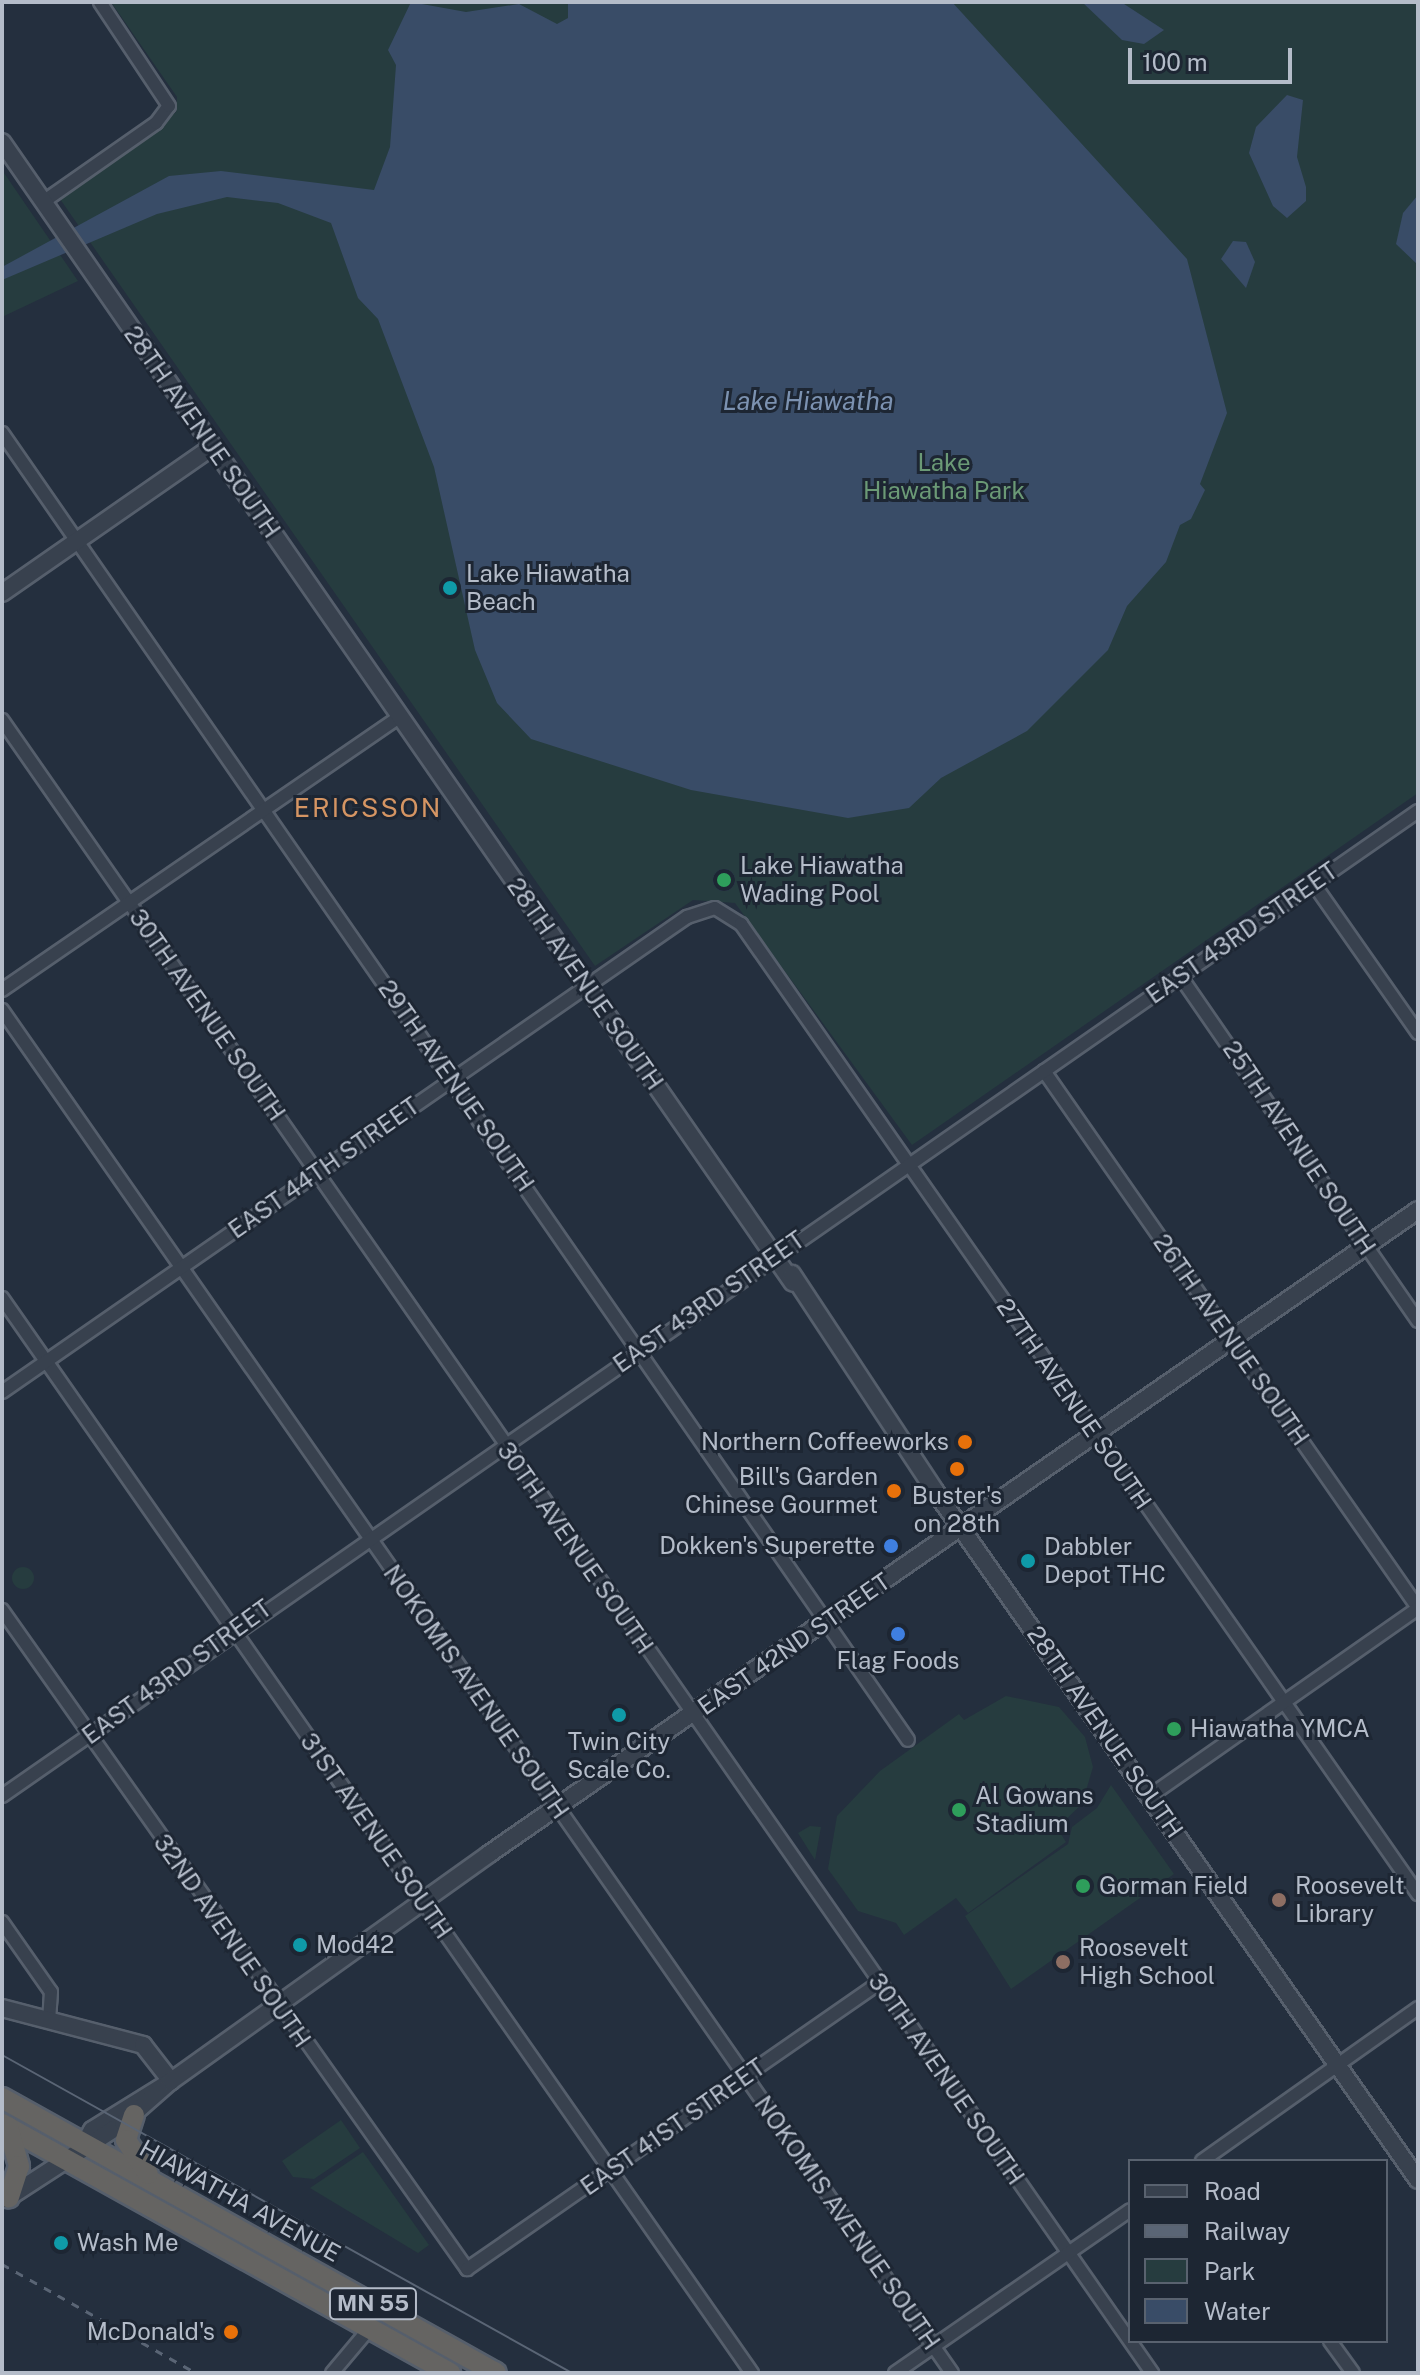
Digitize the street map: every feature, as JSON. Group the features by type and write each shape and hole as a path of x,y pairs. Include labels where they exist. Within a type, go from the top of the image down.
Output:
{"highway":[{"name":"HIAWATHA AVENUE","path":"2,2098 496,2373"},
{"path":"134,2115 128,2149 162,2188"},
{"path":"5,2126 19,2166 5,2200"},
{"name":"HIAWATHA AVENUE","path":"5,2126 450,2373"}],"street":[{"path":"43,202 167,114 167,99 100,2"},
{"name":"28TH AVENUE SOUTH","path":"2,142 1418,2180"},
{"name":"29TH AVENUE SOUTH","path":"2,433 908,1740"},
{"path":"2,593 212,447"},
{"path":"2,990 403,718"},
{"name":"30TH AVENUE SOUTH","path":"2,720 691,1715 1128,2339"},
{"name":"EAST 43RD STREET","path":"2,1796 367,1537 1418,811"},
{"path":"1313,883 1418,1033"},
{"name":"EAST 44TH STREET","path":"2,1392 701,910 730,914"},
{"name":"27TH AVENUE SOUTH","path":"730,914 1418,1894"},
{"name":"25TH AVENUE SOUTH","path":"1180,976 1418,1321"},
{"name":"NOKOMIS AVENUE SOUTH","path":"2,1010 952,2373"},
{"name":"26TH AVENUE SOUTH","path":"1044,1071 1418,1608"},
{"name":"EAST 42ND STREET","path":"84,2144 92,2130 171,2081 421,1902 1418,1210"},
{"name":"31ST AVENUE SOUTH","path":"2,1298 752,2373"},
{"path":"1150,1796 1418,1608"},
{"name":"32ND AVENUE SOUTH","path":"2,1610 277,2005 467,2269"},
{"path":"2,1922 51,1992 49,2020"},
{"name":"EAST 41ST STREET","path":"467,2269 879,1983"},
{"path":"2,2008 143,2045 171,2081"},
{"path":"1206,2159 1418,2008"},
{"name":"EAST 42ND STREET","path":"5,2200 84,2144 134,2115 171,2081"},
{"path":"895,2373 1128,2211"},
{"path":"332,2373 369,2329"},
{"name":"30TH AVENUE SOUTH","path":"1131,2343 1152,2373"},
{"path":"1331,2343 1353,2373"}],"green space":[{"name":"Lake Hiawatha Park","path":"111,2 1418,2 1418,793 912,1145 735,903 693,900 595,966 60,199 176,112 177,97"},
{"path":"2,170 78,281 2,317"},
{"path":"23,1567 31,1570 34,1578 31,1586 23,1589 15,1586 12,1578 15,1570"},
{"name":"Al Gowans Stadium","path":"1006,1696 1059,1707 1085,1737 1093,1767 1082,1804 1057,1828 1066,1842 968,1913 956,1898 904,1935 896,1923 858,1911 828,1869 837,1816 880,1771 959,1714 964,1720"},
{"name":"Gorman Field","path":"1111,1785 1174,1874 1011,1989 965,1916 1068,1844 1072,1827 1097,1808"},
{"path":"810,1826 821,1827 815,1860 798,1833"},
{"path":"341,2120 360,2148 314,2179 293,2177 282,2161"},
{"path":"363,2152 429,2245 418,2253 310,2188"}],"water":[{"name":"Lake Hiawatha","path":"411,2 466,12 519,4 557,24 568,18 568,2 952,2 1187,259 1227,413 1200,484 1205,490 1191,519 1180,525 1166,562 1127,606 1108,650 1027,731 941,778 909,808 848,818 691,790 531,739 497,703 475,650 434,467 378,319 358,298 331,223 278,203 227,197 157,214 2,280 2,267 169,176 221,171 374,190 390,147 396,65 388,50"},
{"path":"1082,2 1121,2 1164,30 1144,44 1122,40"},
{"path":"1287,95 1303,100 1297,157 1306,187 1306,201 1287,218 1273,206 1249,153 1256,127"},
{"path":"1418,195 1418,265 1396,244 1403,213"},
{"path":"1233,241 1246,242 1255,262 1246,288 1221,259"},
{"name":"Lake Hiawatha Wading Pool","path":"724,869 732,872 735,880 732,888 724,891 716,888 713,880 716,872"}],"tram line":[{"path":"2,2055 572,2373"}],"railway":[{"path":"2,2264 196,2373"}],"place":[{"name":"Lake Hiawatha Beach","path":"450,588"},
{"name":"Lake Hiawatha Wading Pool","path":"724,880"},
{"name":"Northern Coffeeworks","path":"965,1442"},
{"name":"Buster's on 28th","path":"957,1469"},
{"name":"Bill's Garden Chinese Gourmet","path":"894,1491"},
{"name":"Dokken's Superette","path":"891,1546"},
{"name":"Dabbler Depot THC","path":"1028,1561"},
{"name":"Flag Foods","path":"898,1634"},
{"name":"Twin City Scale Co.","path":"619,1715"},
{"name":"Hiawatha YMCA","path":"1174,1729"},
{"name":"Al Gowans Stadium","path":"959,1810"},
{"name":"Gorman Field","path":"1083,1886"},
{"name":"Roosevelt Library","path":"1279,1900"},
{"name":"Mod42","path":"300,1945"},
{"name":"Roosevelt High School","path":"1063,1962"},
{"name":"Wash Me","path":"61,2243"},
{"name":"McDonald's","path":"231,2332"}],"district":[{"name":"ERICSSON","path":"368,808"}]}
